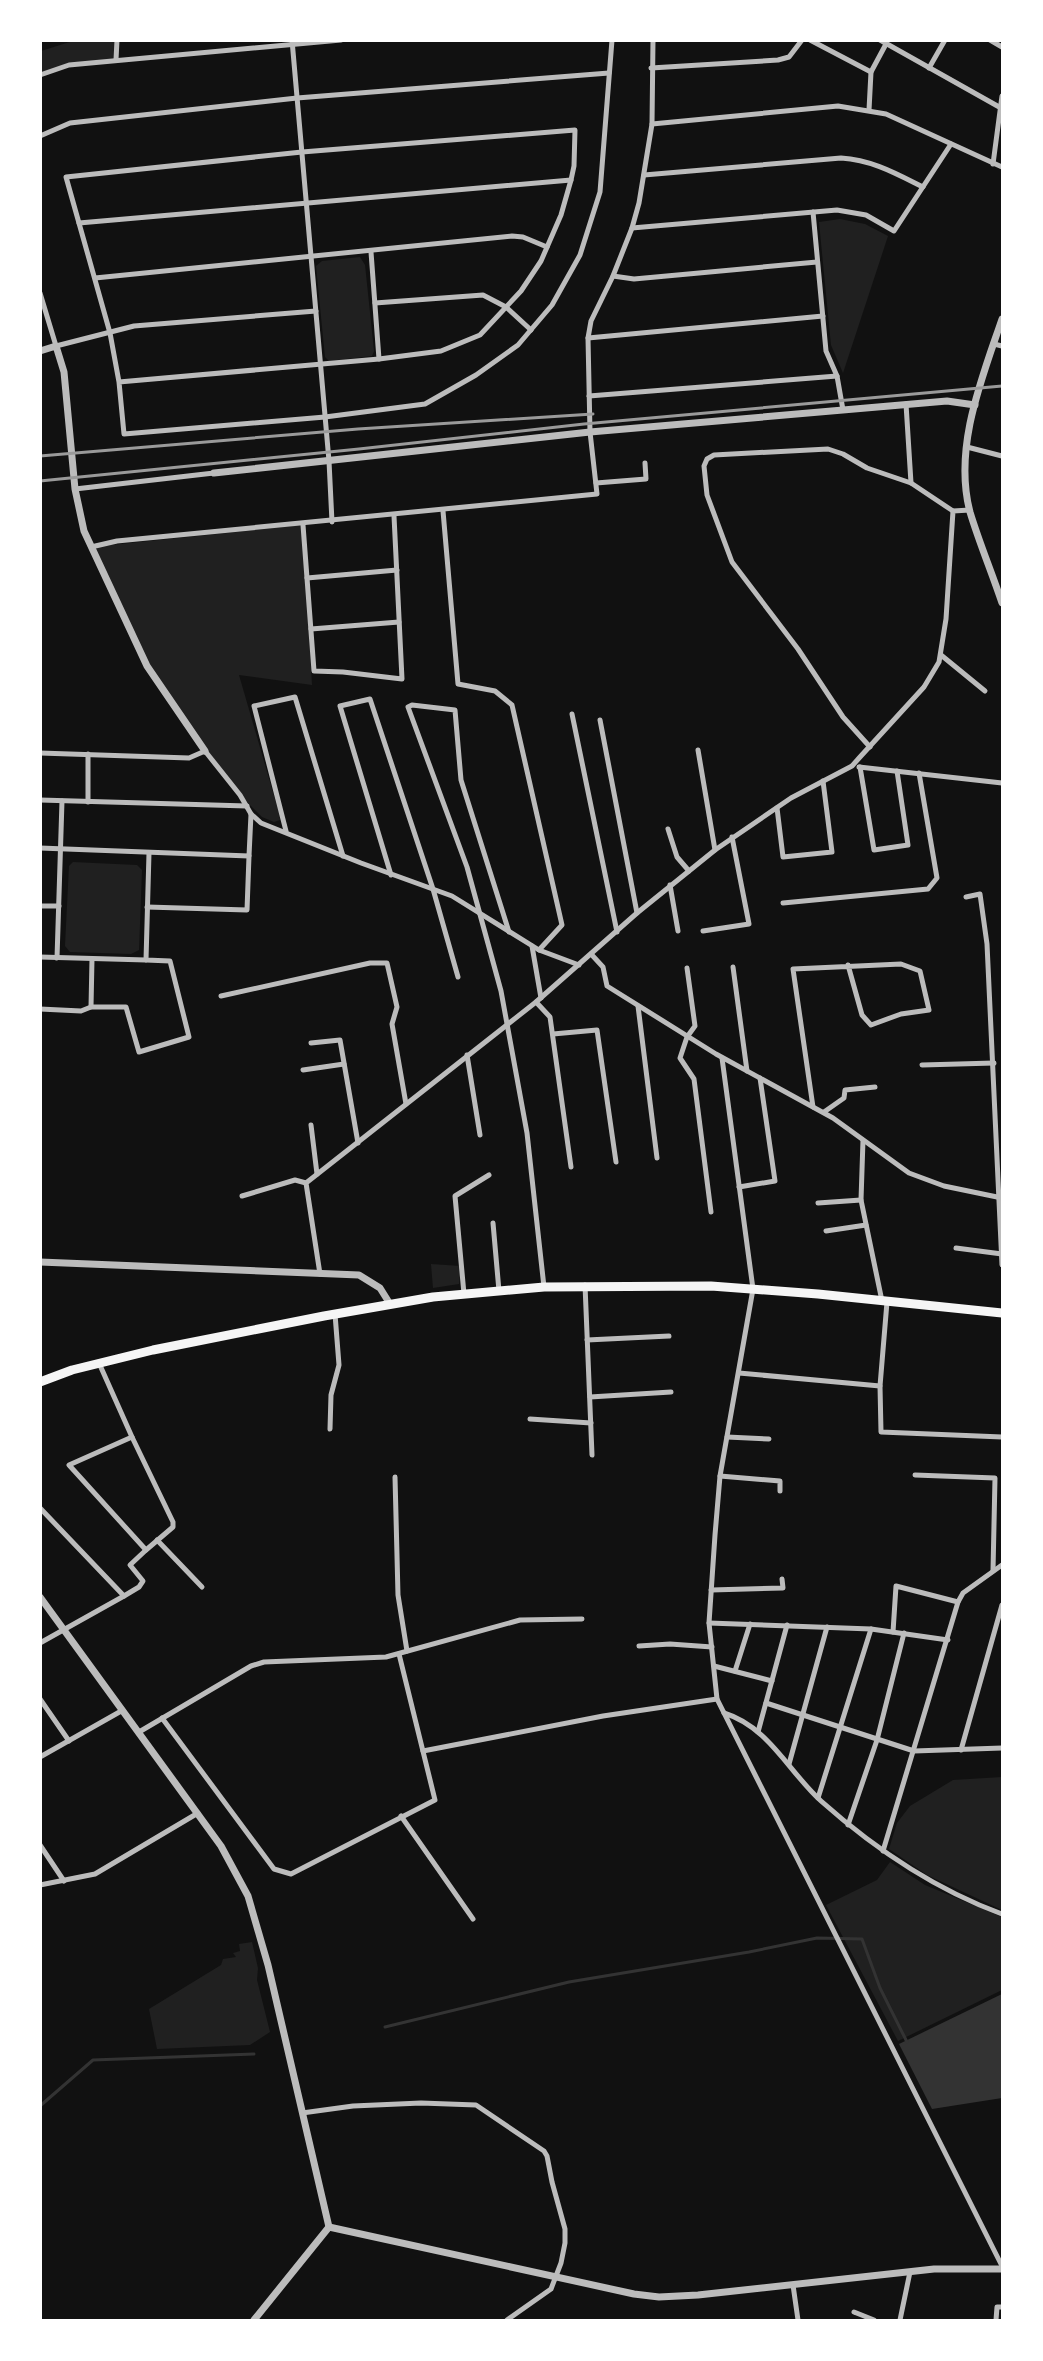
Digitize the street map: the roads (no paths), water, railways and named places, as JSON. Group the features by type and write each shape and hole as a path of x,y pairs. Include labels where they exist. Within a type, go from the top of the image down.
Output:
{"highway":[{"path":"40,1382 99,1363 335,1314 464,1294 544,1287 711,1286 818,1294 1002,1313"}],"street":[{"path":"116,60 117,40"},
{"path":"40,75 69,64 292,42 341,40"},
{"path":"120,382 379,359 448,349 480,335 531,277 547,247 561,215 571,180 574,166 575,130 302,152 66,177 110,333 120,382 124,434 325,417 424,404 476,375 518,345 552,305 580,255 600,192 612,40"},
{"path":"91,548 117,541 303,525 597,494 590,432 588,338 591,321 613,276 632,228 644,175 652,124 653,40"},
{"path":"651,68 778,60 789,57 802,40"},
{"path":"810,40 871,72"},
{"path":"929,68 945,40"},
{"path":"990,40 1002,47"},
{"path":"292,42 329,461 332,522"},
{"path":"869,110 871,72 883,42 1001,108"},
{"path":"40,136 70,123 297,98 609,73"},
{"path":"993,164 1002,96"},
{"path":"652,124 838,106 886,114 1002,167"},
{"path":"632,228 837,210 866,215 894,231 951,144"},
{"path":"644,175 861,159 922,187"},
{"path":"79,223 571,180"},
{"path":"813,212 826,351 837,376 843,410"},
{"path":"95,278 512,236 523,237 547,247"},
{"path":"371,252 379,359"},
{"path":"613,276 634,279 818,262"},
{"path":"40,293 64,372 75,489 84,531 147,666 205,751 248,806 251,814 247,910 147,907"},
{"path":"375,303 483,295 506,307 531,330"},
{"path":"40,351 134,326 316,311"},
{"path":"588,338 823,316"},
{"path":"1002,319 975,405 965,461 970,510 1002,603"},
{"path":"994,344 1002,346"},
{"path":"589,396 837,376"},
{"path":"75,489 590,432 947,401 975,405"},
{"path":"906,404 911,483"},
{"path":"966,447 1002,456"},
{"path":"870,747 843,717 798,649 732,562 707,495 704,466 707,459 714,455 828,450 843,454 867,468 911,483 953,511 970,510"},
{"path":"596,483 646,479 645,463"},
{"path":"442,510 458,684 495,691 512,705 562,925 539,950"},
{"path":"306,1183 539,1000 670,885 732,837 777,808 852,766 924,687 940,655 946,619 953,511"},
{"path":"303,525 314,671 402,679 394,516"},
{"path":"307,578 397,570"},
{"path":"311,629 399,622"},
{"path":"940,655 985,691"},
{"path":"286,831 254,706 295,697 343,856"},
{"path":"391,875 340,706 370,699 433,889 458,977"},
{"path":"509,932 461,780 455,710 412,705 408,707 467,867 507,1024 527,1133 544,1287"},
{"path":"572,714 617,932"},
{"path":"600,720 637,913"},
{"path":"698,750 715,850"},
{"path":"40,753 189,758 205,751"},
{"path":"88,754 88,802"},
{"path":"852,766 1002,783"},
{"path":"860,767 874,850 909,845 897,771"},
{"path":"783,903 928,889 937,878 919,773"},
{"path":"777,808 783,857 832,852 823,782"},
{"path":"40,800 248,806"},
{"path":"57,958 62,801"},
{"path":"251,814 261,823 286,831 300,840 433,889 466,904 539,950 579,964"},
{"path":"668,829 677,858 690,871"},
{"path":"703,931 749,924 732,837"},
{"path":"40,848 249,856"},
{"path":"146,960 149,853"},
{"path":"670,885 678,931"},
{"path":"966,897 980,894 987,944 999,1118 1002,1265"},
{"path":"40,906 59,906"},
{"path":"532,945 539,1000 550,1017 553,1034 571,1167"},
{"path":"591,954 603,967 607,986 722,1058 824,1112 909,1173 944,1186 1000,1197"},
{"path":"40,957 170,961 189,1036 139,1052 126,1006 91,1006 81,1011 40,1009"},
{"path":"91,1006 92,959"},
{"path":"220,996 370,963 387,963 397,1006 392,1024 406,1104"},
{"path":"813,1107 793,969 848,965 901,964 920,971 929,1010 901,1014 871,1025 862,1015 848,965"},
{"path":"733,967 747,1071"},
{"path":"687,968 695,1026 687,1036 680,1058 694,1079 711,1212"},
{"path":"638,1006 657,1158"},
{"path":"553,1034 597,1030 616,1162"},
{"path":"311,1043 340,1040 358,1143"},
{"path":"467,1055 480,1135"},
{"path":"329,2227 556,2278 658,2297 698,2295 934,2269 1002,2267 717,1699 709,1623 720,1476 753,1289 722,1058"},
{"path":"303,1070 344,1064"},
{"path":"922,1065 994,1066 1002,1069"},
{"path":"739,1187 775,1181 760,1078"},
{"path":"824,1112 844,1098 845,1090 875,1087"},
{"path":"311,1125 317,1174"},
{"path":"863,1140 861,1200 885,1302 880,1386 881,1432 1002,1437"},
{"path":"464,1294 455,1196 489,1175"},
{"path":"242,1196 295,1180 306,1183"},
{"path":"306,1183 320,1274"},
{"path":"818,1203 861,1200"},
{"path":"493,1223 499,1291"},
{"path":"826,1232 866,1225"},
{"path":"956,1248 1002,1254"},
{"path":"40,1262 359,1275 380,1288 390,1304"},
{"path":"585,1285 592,1455"},
{"path":"330,1429 331,1395 339,1365 335,1314"},
{"path":"588,1340 669,1336"},
{"path":"40,1643 139,1587 143,1581 130,1565 172,1527 173,1522 99,1363"},
{"path":"739,1372 880,1386"},
{"path":"590,1396 670,1392"},
{"path":"530,1419 591,1423"},
{"path":"132,1437 69,1465 146,1550"},
{"path":"727,1437 769,1439"},
{"path":"915,1475 994,1478 993,1571"},
{"path":"720,1476 780,1481 780,1491"},
{"path":"395,1478 398,1595 407,1651"},
{"path":"40,1508 124,1596"},
{"path":"157,1540 202,1587"},
{"path":"883,1851 958,1602 963,1593 1002,1565"},
{"path":"711,1590 783,1588 782,1579"},
{"path":"893,1632 896,1586 958,1602"},
{"path":"40,1597 198,1813 221,1846 243,1885 261,1936 329,2227"},
{"path":"961,1750 1002,1605"},
{"path":"139,1732 251,1666 264,1662 386,1657 520,1620 582,1619"},
{"path":"709,1623 871,1629 948,1640"},
{"path":"735,1671 750,1624"},
{"path":"758,1732 787,1625"},
{"path":"789,1764 827,1627"},
{"path":"818,1798 871,1629"},
{"path":"848,1825 878,1740 904,1633"},
{"path":"639,1646 670,1644 712,1647"},
{"path":"162,1718 274,1869 291,1874 435,1800 399,1654"},
{"path":"714,1666 772,1682"},
{"path":"423,1751 603,1716 717,1699"},
{"path":"40,1700 69,1741"},
{"path":"765,1703 914,1751 1002,1748"},
{"path":"40,1757 123,1710"},
{"path":"724,1713 734,1716 758,1732 818,1798 848,1825 883,1851 928,1881 1002,1914"},
{"path":"40,1885 95,1875 198,1813"},
{"path":"401,1816 473,1919"},
{"path":"40,1845 64,1881"},
{"path":"302,2113 353,2106 421,2103 476,2105 540,2148 547,2156 566,2237 551,2289 507,2320"},
{"path":"254,2320 329,2227"},
{"path":"900,2320 910,2272"},
{"path":"793,2285 798,2320"},
{"path":"996,2320 997,2307 1002,2307"},
{"path":"854,2312 874,2320"}],"waterway":[{"path":"385,2027 569,1982 749,1952 817,1938 862,1939 880,1988 907,2042"},
{"path":"40,2106 93,2060 254,2054"}],"railway":[{"path":"40,481 584,424 1002,386"},
{"path":"40,456 358,429 593,414"}]}
